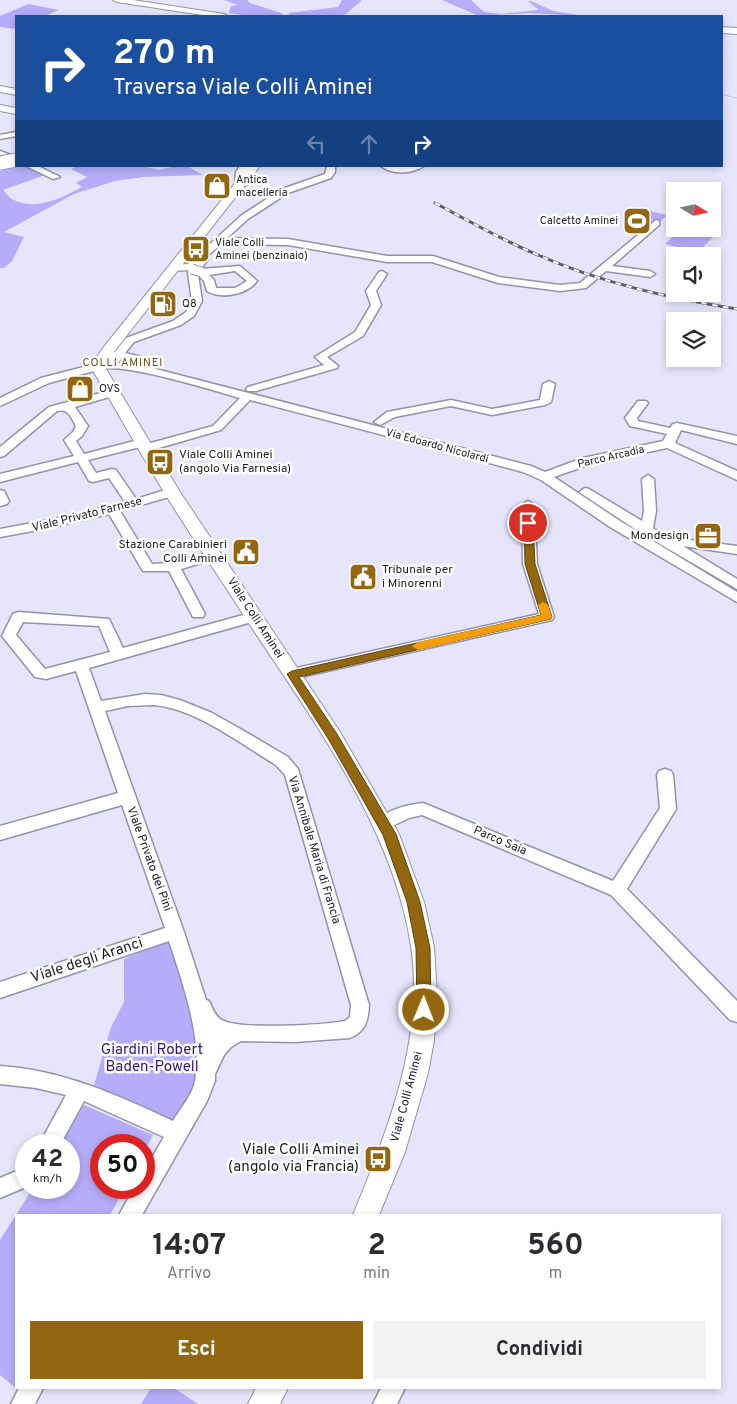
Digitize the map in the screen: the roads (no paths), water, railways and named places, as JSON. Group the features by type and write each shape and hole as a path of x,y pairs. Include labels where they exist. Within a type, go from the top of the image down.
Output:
{"highway":[{"path":"0,162 15,160"},
{"path":"241,184 242,172 245,167"}],"main road":[{"path":"117,0 217,15"},
{"path":"134,0 168,8"},
{"path":"723,30 737,31"},
{"path":"0,89 15,92"},
{"path":"0,108 15,111"},
{"path":"109,360 191,270 241,184 254,167"},
{"name":"Viale Colli Aminei","path":"109,360 112,393 172,492 333,737 389,834 413,902 423,948 425,994 422,1040 416,1073 390,1156 366,1214"},
{"path":"263,1404 272,1389"}],"street":[{"path":"0,138 15,134"},
{"path":"0,153 15,160"},
{"path":"32,167 56,177"},
{"path":"191,270 203,254 220,241 244,217 285,191 328,176 331,172 331,167"},
{"path":"387,167 403,171 417,167"},
{"path":"220,241 288,242 393,260 433,259 498,280 560,288 583,286 656,223"},
{"path":"332,250 354,242"},
{"path":"26,386 94,368 109,360 130,340 177,323 190,314 197,301 193,273 205,257 203,254"},
{"path":"603,268 650,274"},
{"path":"0,478 80,458 144,446 217,428 250,392 333,366 320,357 359,334 376,305 371,291 382,274"},
{"name":"Via Edoardo Nicolardi","path":"109,360 380,422 531,460 549,474 677,556 737,598"},
{"path":"0,402 30,382 77,365"},
{"path":"380,422 391,414 451,403 492,412 545,402 549,384"},
{"name":"Via Edoardo Nicolardi","path":"250,392 549,474 646,530 657,543"},
{"path":"0,453 53,409 112,393"},
{"path":"642,403 631,418 634,424 674,432"},
{"path":"64,406 71,409 82,426 78,434 70,440 93,478 112,473 133,504"},
{"path":"737,440 677,426 668,444 737,476"},
{"name":"Parco Arcadia","path":"549,474 668,444"},
{"path":"646,530 650,511 648,478"},
{"name":"Viale Privato Farnese","path":"0,533 41,528 113,510 172,492"},
{"path":"0,494 3,501 0,502"},
{"path":"292,674 547,617 530,564 528,505"},
{"path":"113,510 148,568 172,567 213,555"},
{"path":"657,543 737,550"},
{"path":"677,556 693,549 737,558"},
{"name":"Via Edoardo Nicolardi","path":"677,556 737,585"},
{"path":"172,567 198,614"},
{"path":"119,655 104,622 18,617 9,636 40,673 46,674 119,655 254,617"},
{"name":"Viale Privato dei Pini","path":"81,665 175,932 196,997 206,1051 204,1081 200,1094 131,1214"},
{"name":"Via Annibale Maria di Francia","path":"96,708 140,700 161,700 180,706 282,761 292,773 360,1006 360,1016 355,1026 340,1031 243,1032 218,1027 210,1022 196,997"},
{"path":"617,890 668,809 665,775"},
{"path":"0,833 127,797"},
{"name":"Parco Saia","path":"384,824 405,812 423,809 617,890 737,1014"},
{"name":"Viale degli Aranci","path":"0,990 175,932"},
{"name":"Via Annibale Maria di Francia","path":"204,1081 214,1053 220,1043 226,1038 243,1032"},
{"path":"0,1075 34,1078 57,1083 177,1133"},
{"path":"55,1134 78,1091"},
{"path":"0,1188 15,1182"},
{"path":"23,1404 30,1389"},
{"path":"384,1404 392,1389"}],"waterway":[{"path":"723,94 737,98"}],"railway":[{"path":"435,203 512,243 586,274 686,300 737,309"}],"place":[{"name":"Antica macelleria","path":"217,186"},
{"name":"Calcetto Aminei","path":"637,221"},
{"name":"Viale Colli Aminei (benzinaio)","path":"196,249"},
{"name":"Q8","path":"163,304"},
{"name":"OVS","path":"80,389"},
{"name":"Viale Colli Aminei (angolo Via Farnesia)","path":"160,462"},
{"name":"Mondesign","path":"708,536"},
{"name":"Stazione Carabinieri Colli Aminei","path":"246,552"},
{"name":"Tribunale per i Minorenni","path":"363,577"},
{"name":"Viale Colli Aminei (angolo via Francia)","path":"378,1159"}],"district":[{"name":"COLLI AMINEI","path":"123,363"}],"park label":[{"name":"Giardini Robert Baden-Powell","path":"152,1058"}]}
